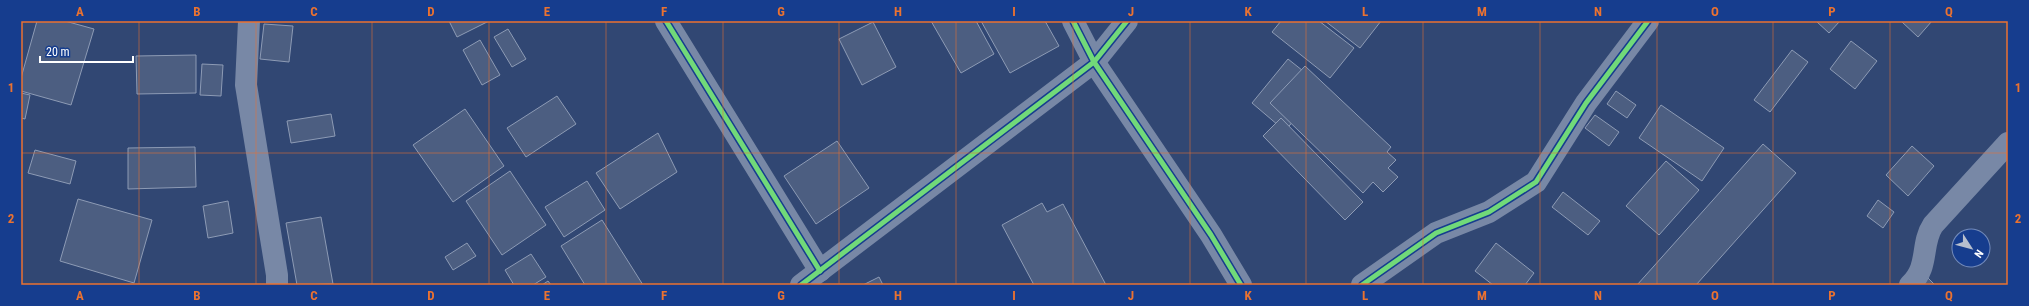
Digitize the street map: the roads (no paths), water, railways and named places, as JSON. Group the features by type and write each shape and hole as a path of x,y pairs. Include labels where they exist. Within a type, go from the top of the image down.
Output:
{"street":[{"path":"249,21 246,85 277,275 277,285"},
{"path":"666,21 820,271"},
{"path":"1073,21 1094,62 1211,235 1241,285"},
{"path":"801,285 1094,62 1127,21"},
{"path":"1362,285 1436,233 1489,212 1536,182 1586,103 1648,21"},
{"path":"1910,285 1918,278 1923,266 1928,233 1933,225 2008,143"}]}
